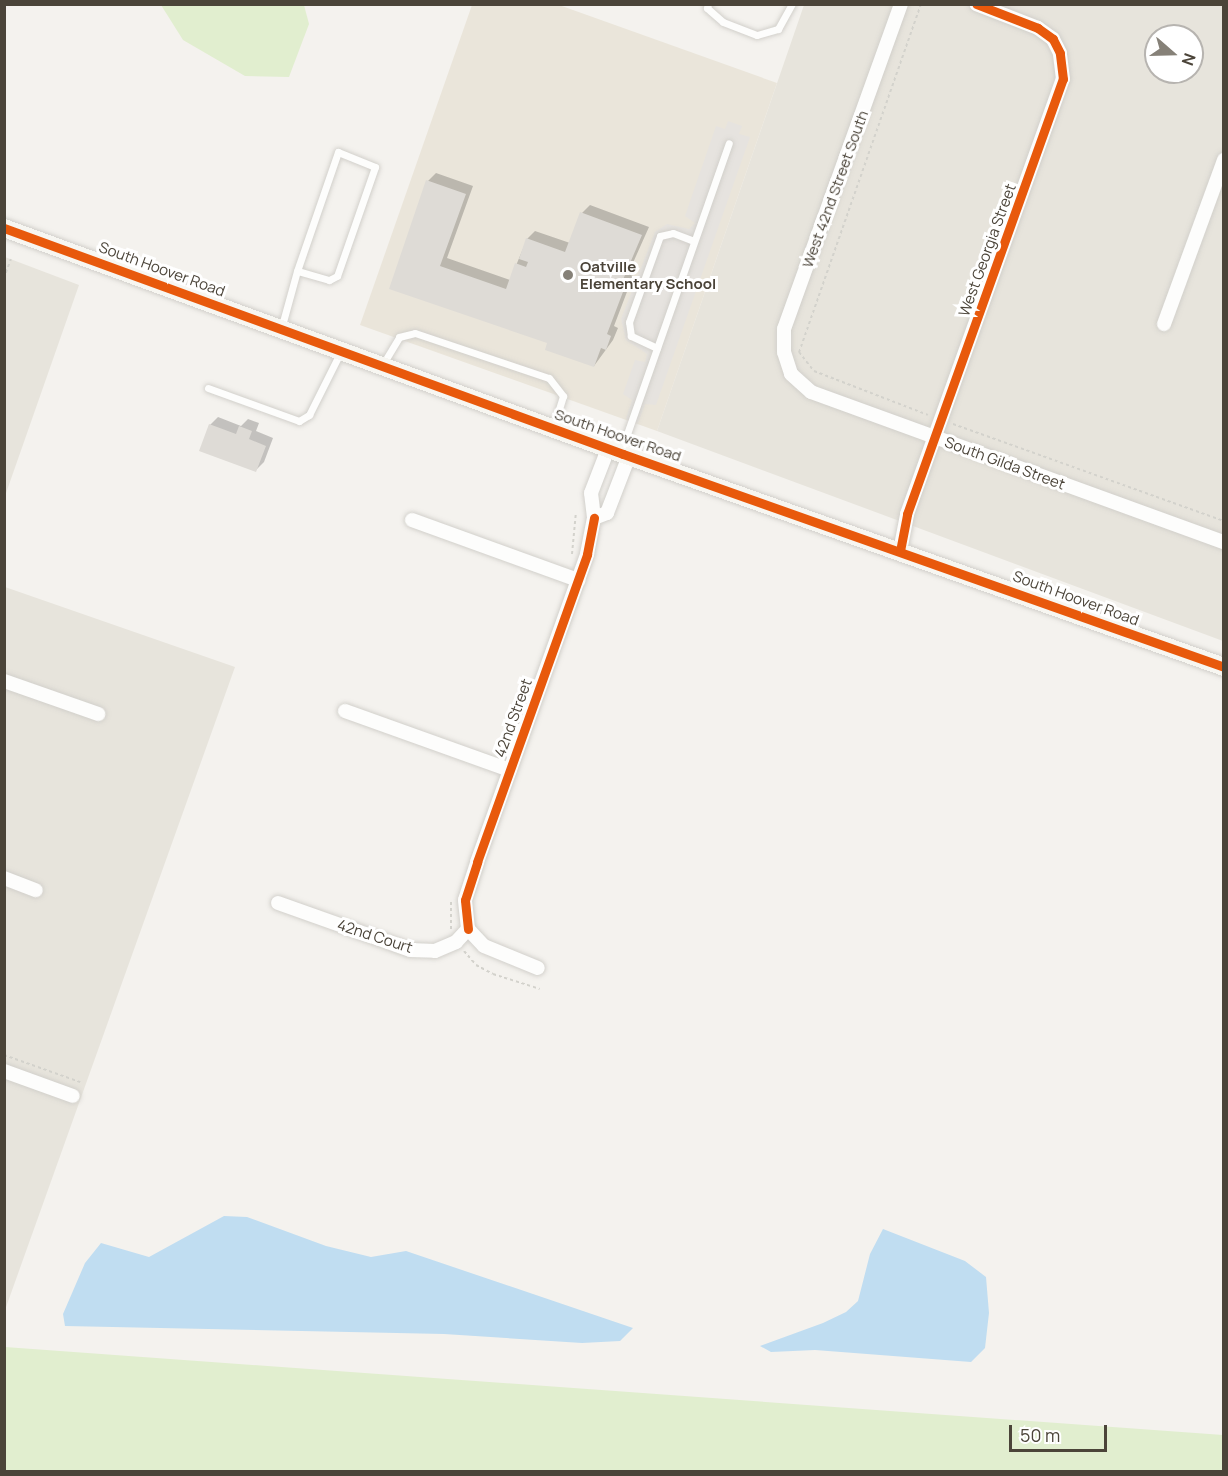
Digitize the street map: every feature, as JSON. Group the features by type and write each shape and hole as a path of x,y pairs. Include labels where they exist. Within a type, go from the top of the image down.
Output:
{"street":[{"name":"West 42nd Street South","path":"791,374 784,352 784,329 901,4"},
{"name":"West Georgia Street","path":"900,551 907,514 1063,80 1060,53 1053,39 1038,28 976,4"},
{"path":"1164,324 1224,160"},
{"name":"South Hoover Road","path":"4,228 619,453 1224,667"},
{"name":"South Gilda Street","path":"791,374 811,392 1224,542"},
{"name":"42nd Street","path":"594,518 607,513 619,453"},
{"name":"42nd Street","path":"468,929 465,900 578,580 594,518 591,493 619,453"},
{"path":"412,520 578,580"},
{"path":"4,681 98,714"},
{"path":"345,711 510,770"},
{"path":"4,878 36,890"},
{"name":"42nd Court","path":"278,903 410,950 435,951 456,942 468,929"},
{"path":"468,929 484,946 538,968"},
{"path":"4,1071 73,1096"}],"lane":[{"path":"708,4 707,8 723,22 757,35 778,29 792,4"},
{"path":"619,453 729,143"},
{"path":"280,329 297,271 338,152 375,167 337,276 329,280 297,271"},
{"path":"657,348 631,336 629,322 660,237 673,233 694,241"},
{"path":"382,366 399,337 415,333 549,378 563,396 553,428"},
{"path":"208,388 299,421 309,415 341,351"}],"path":[{"path":"921,4 799,352 814,371 942,420 1224,521"},
{"path":"4,278 11,259"},
{"path":"4,1055 81,1082"}],"shaded area":[{"path":"472,5 559,5 777,83 657,431 360,325"},
{"path":"804,5 1223,5 1223,641 657,431"},
{"path":"728,121 742,126 739,134 750,137 656,405 645,404 638,423 626,419 632,400 623,394 635,360 645,362 647,354 626,340 621,319 655,232 667,224 689,229 695,223 685,216 716,126 725,129"},
{"path":"4,258 79,285 5,496"},
{"path":"5,587 235,667 5,1310"}],"green space":[{"path":"161,5 304,5 309,24 289,77 245,76 183,40"},
{"path":"5,1347 1223,1435 1223,1471 5,1471"}],"water":[{"path":"224,1216 247,1217 326,1246 371,1257 406,1251 633,1328 620,1341 582,1343 444,1334 65,1326 63,1314 85,1263 101,1243 149,1257"},
{"path":"883,1229 965,1261 986,1277 989,1313 985,1348 971,1362 815,1350 771,1352 760,1346 823,1323 846,1312 858,1301 870,1254"}],"building":[{"name":"Oatville Elementary School","path":"426,180 466,194 440,266 506,289 515,263 526,267 528,262 519,259 526,238 565,252 580,212 642,235 622,282 626,284 607,334 611,336 606,350 601,348 594,367 545,350 547,343 389,289"},
{"path":"209,424 236,434 239,426 252,431 249,439 266,446 256,472 199,451"}],"cycle path":[{"path":"900,551 907,514 1063,79 1060,53 1053,39 1038,28 976,4"},
{"path":"4,228 623,454 1224,667"},
{"path":"468,929 465,900 587,554 594,518"}],"place":[{"name":"Oatville Elementary School","path":"568,275"}]}
